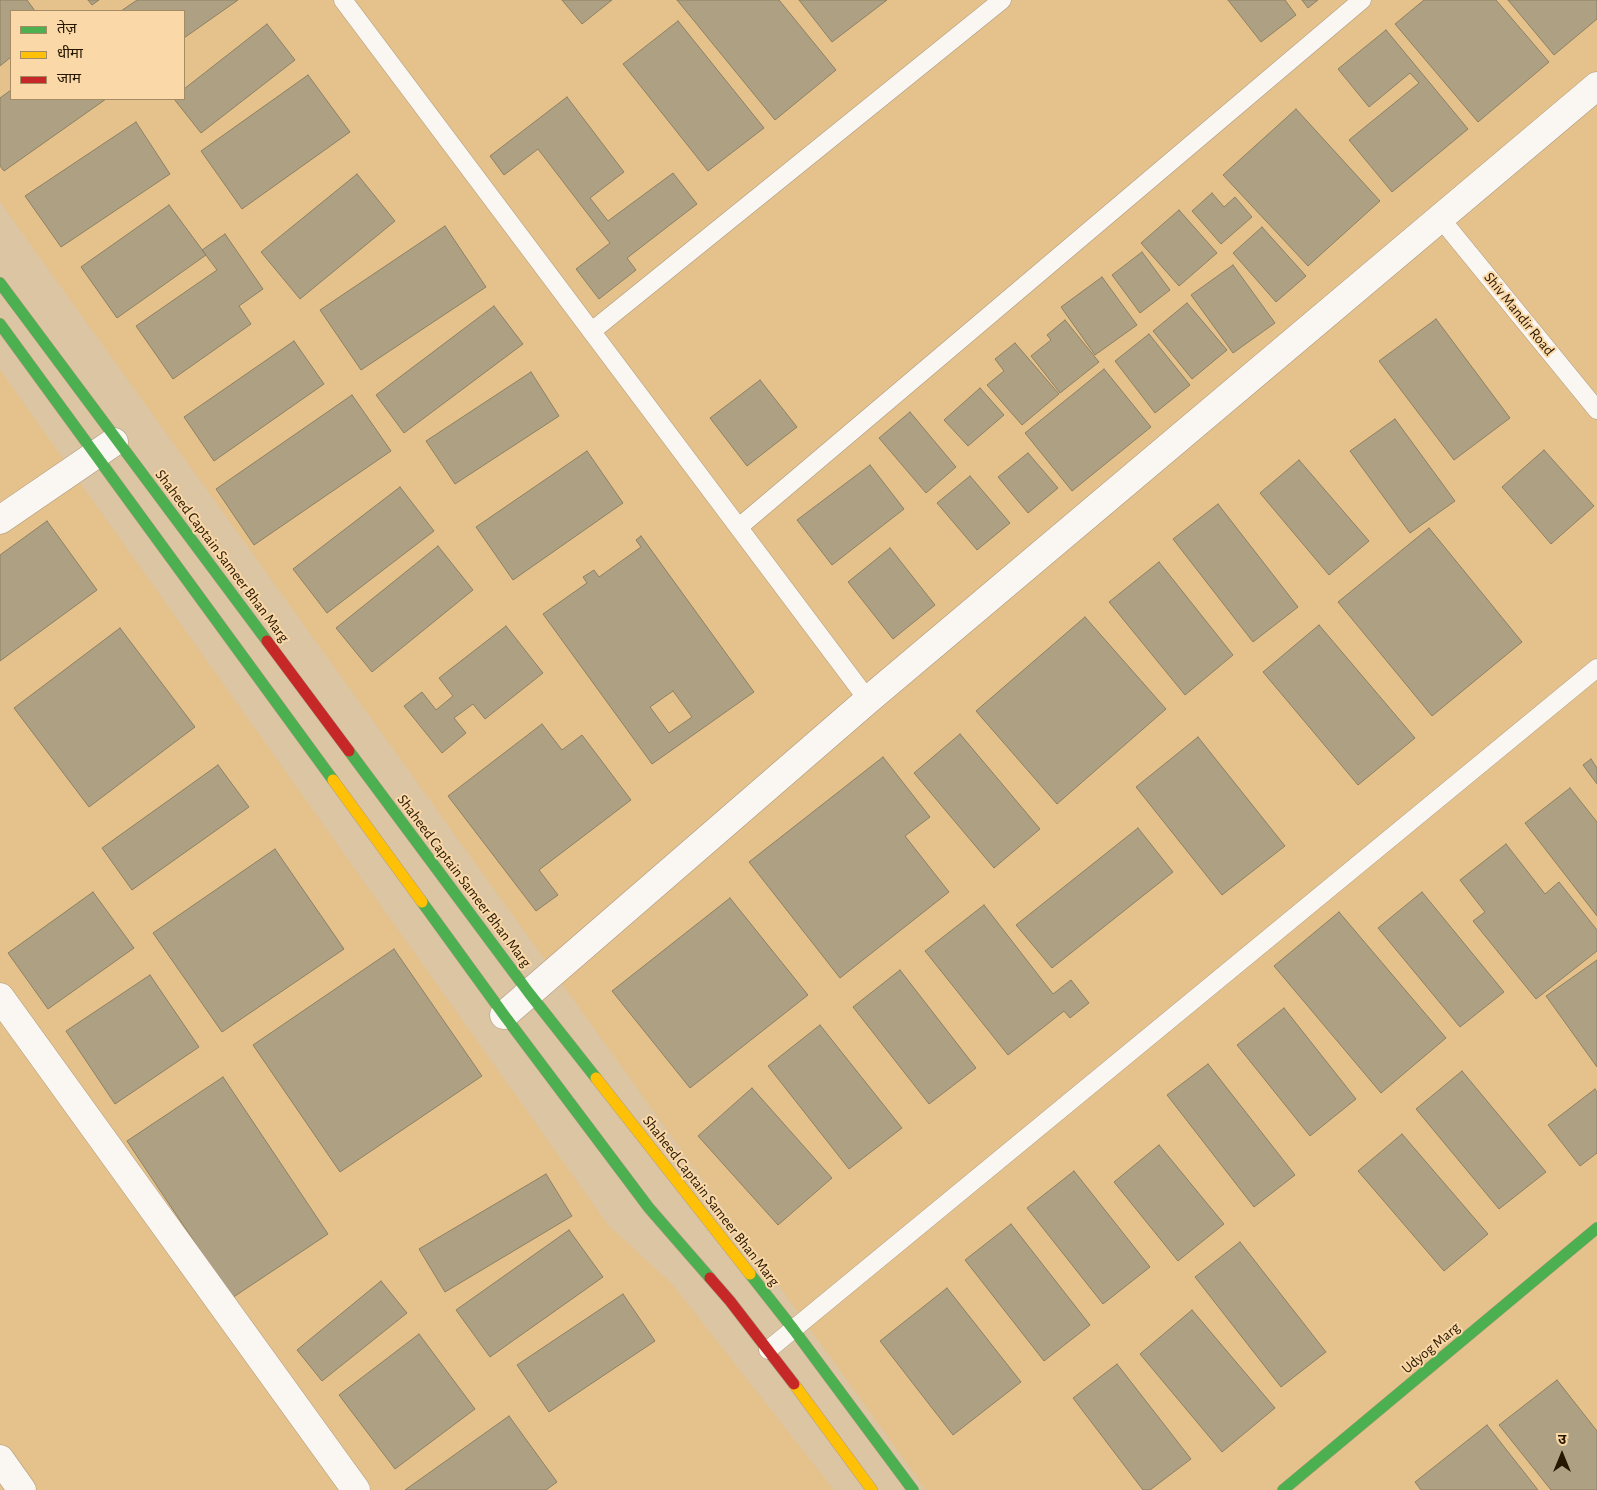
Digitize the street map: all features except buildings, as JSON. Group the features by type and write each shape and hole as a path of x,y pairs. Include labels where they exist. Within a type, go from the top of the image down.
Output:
{"street":[{"path":"504,1015 868,700 1597,86"},
{"name":"Shaheed Captain Sameer Bhan Marg","path":"0,283 107,448 504,1015 649,1208 730,1301 872,1490"},
{"name":"Shaheed Captain Sameer Bhan Marg","path":"0,324 107,448 529,993 794,1330 913,1490"},
{"path":"0,520 107,448"},
{"path":"0,997 356,1490"},
{"name":"Udyog Marg","path":"1283,1490 1597,1228"},
{"path":"0,1459 22,1490"}],"lane":[{"path":"343,0 868,700"},
{"path":"592,331 1002,0"},
{"path":"739,527 1362,0"},
{"name":"Shiv Mandir Road","path":"1441,218 1597,410"},
{"path":"768,1350 1597,668"}],"shaded area":[{"path":"0,0 1597,0 1597,1490 926,1490 0,202"},
{"path":"0,370 608,1225 672,1284 834,1490 0,1490"}],"traffic: fast":[{"path":"0,283 267,641"},
{"path":"0,324 333,780"},
{"path":"349,751 529,993 596,1078"},
{"path":"422,902 649,1208 710,1278"},
{"path":"1283,1490 1597,1228"},
{"path":"750,1274 913,1490"}],"traffic: slow":[{"path":"333,780 422,902"},
{"path":"596,1078 750,1274"},
{"path":"794,1384 872,1490"}],"traffic: jam":[{"path":"267,641 349,751"},
{"path":"710,1278 794,1384"}]}
